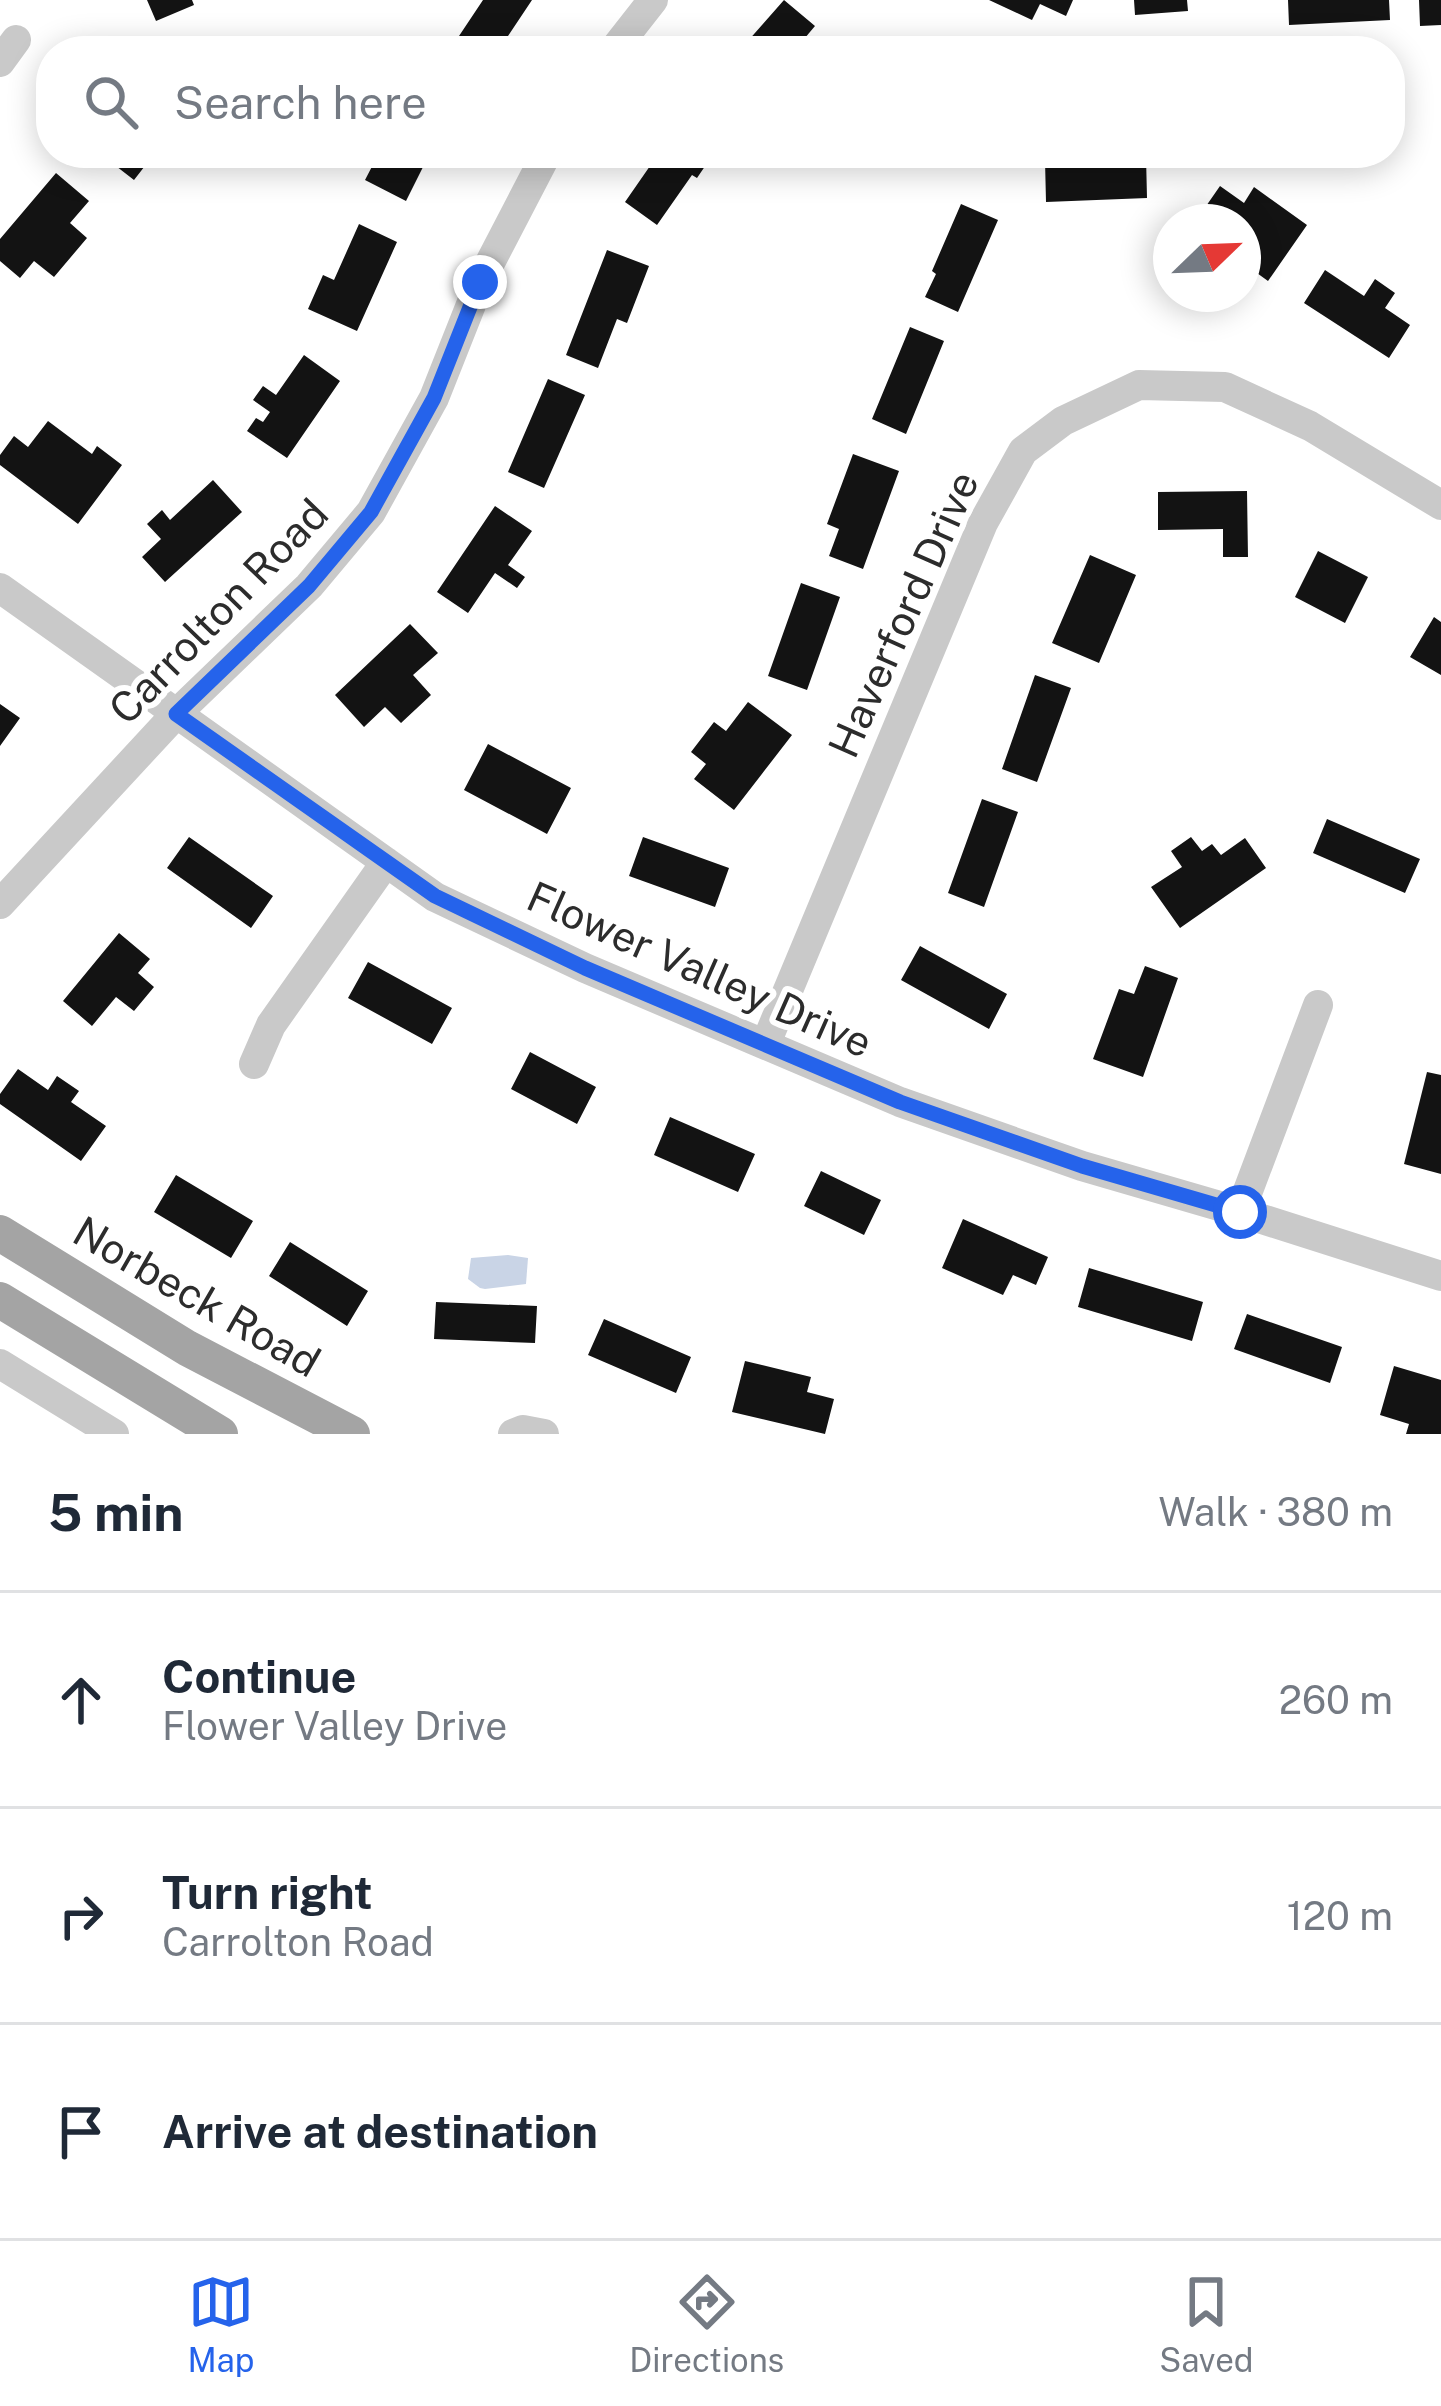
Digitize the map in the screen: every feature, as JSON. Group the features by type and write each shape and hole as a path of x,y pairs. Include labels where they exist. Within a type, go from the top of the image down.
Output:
{"main road":[{"name":"Norbeck Road","path":"0,1233 188,1348 352,1434"},
{"path":"0,1300 220,1434"}],"street":[{"path":"625,36 653,0"},
{"name":"Carrolton Road","path":"0,904 176,714 309,586 371,512 434,398 480,282 539,168"},
{"name":"Haverford Drive","path":"766,1042 983,523 1022,451 1063,421 1139,386 1225,387 1310,426 1441,505"},
{"name":"Flower Valley Drive","path":"0,588 435,896 521,938 900,1102 1082,1166 1441,1276"},
{"path":"254,1064 272,1025 386,862"},
{"path":"1240,1212 1318,1005"},
{"path":"0,1364 114,1434"},
{"path":"513,1434 523,1430 544,1434"}],"water":[{"path":"471,1258 528,1258 526,1284 485,1289 468,1279"}],"building":[{"path":"147,0 192,0 194,5 156,21"},
{"path":"483,0 532,0 508,36 459,36"},
{"path":"784,0 815,26 807,36 752,36"},
{"path":"989,0 1073,0 1066,16 1040,4 1032,20"},
{"path":"1134,0 1187,0 1188,11 1135,15"},
{"path":"1288,0 1389,0 1390,20 1289,25"},
{"path":"1419,0 1441,0 1441,25 1420,26"},
{"path":"118,168 143,168 134,180"},
{"path":"371,168 422,168 406,201 365,180"},
{"path":"649,168 704,168 697,178 692,175 657,225 625,202"},
{"path":"1045,168 1146,168 1147,198 1046,202"},
{"path":"56,173 89,201 70,223 87,238 54,277 34,261 20,278 0,261 0,239"},
{"path":"1220,186 1244,203 1254,187 1307,225 1268,281 1261,276 1261,204 1208,204"},
{"path":"961,204 998,220 958,312 925,297"},
{"path":"359,224 397,242 357,331 308,309 323,275 334,280"},
{"path":"607,250 649,266 627,323 617,319 598,368 566,355"},
{"path":"1325,270 1364,296 1375,279 1395,293 1385,308 1410,325 1389,358 1304,303"},
{"path":"910,327 944,341 906,434 872,419"},
{"path":"304,355 340,381 287,458 247,431 256,418 263,422 270,412 253,400 263,386 276,395"},
{"path":"548,379 585,395 544,488 508,472"},
{"path":"48,421 92,454 97,446 122,465 78,524 0,465 0,455 14,436 28,447"},
{"path":"853,454 899,471 863,569 829,556 839,529 827,524"},
{"path":"213,480 242,512 165,582 142,557 161,539 147,524 162,510 170,520"},
{"path":"1247,491 1248,557 1223,557 1223,529 1158,530 1158,492"},
{"path":"495,506 532,531 508,565 525,577 517,588 495,573 468,613 437,592"},
{"path":"1318,551 1368,577 1345,623 1295,597"},
{"path":"1090,555 1136,575 1099,663 1052,643"},
{"path":"801,583 840,597 807,690 768,676"},
{"path":"1434,617 1441,622 1441,675 1410,657"},
{"path":"410,624 438,653 413,675 431,695 401,723 385,707 364,727 335,695"},
{"path":"1035,675 1071,688 1037,782 1002,769"},
{"path":"748,702 792,735 734,810 694,779 706,764 691,752 714,722 726,731"},
{"path":"0,704 20,718 0,746"},
{"path":"488,744 571,788 547,834 464,790"},
{"path":"982,799 1018,812 984,907 948,893"},
{"path":"1327,819 1420,859 1405,893 1313,853"},
{"path":"189,837 273,896 251,928 167,868"},
{"path":"643,837 729,868 715,907 629,876"},
{"path":"1191,837 1202,851 1212,844 1221,855 1245,838 1266,868 1180,928 1151,887 1182,867 1171,851"},
{"path":"119,933 150,959 138,973 154,987 134,1011 116,997 92,1026 63,1001"},
{"path":"920,946 1007,994 989,1029 901,980"},
{"path":"368,962 452,1008 432,1044 348,998"},
{"path":"1145,966 1178,978 1143,1077 1093,1059 1119,989 1134,994"},
{"path":"530,1052 596,1087 577,1124 511,1089"},
{"path":"18,1069 48,1090 57,1076 79,1091 71,1102 106,1126 81,1161 0,1104 0,1094"},
{"path":"1427,1072 1441,1075 1441,1174 1404,1164"},
{"path":"670,1117 755,1154 738,1192 654,1155"},
{"path":"821,1171 881,1200 864,1235 804,1206"},
{"path":"176,1175 253,1221 231,1258 154,1212"},
{"path":"963,1219 1048,1257 1036,1285 1013,1275 1003,1295 942,1268"},
{"path":"290,1242 368,1291 347,1326 269,1276"},
{"path":"1089,1268 1203,1302 1192,1341 1078,1307"},
{"path":"436,1302 537,1306 535,1343 434,1339"},
{"path":"1247,1314 1342,1347 1330,1383 1234,1349"},
{"path":"604,1319 691,1357 676,1393 588,1355"},
{"path":"745,1361 811,1377 807,1392 834,1399 825,1434 732,1412"},
{"path":"1394,1366 1441,1380 1441,1434 1406,1434 1409,1424 1380,1415"}],"route":[{"path":"480,282 434,398 371,512 309,586 176,714 435,896 585,968 900,1102 1082,1166 1240,1212"}]}
